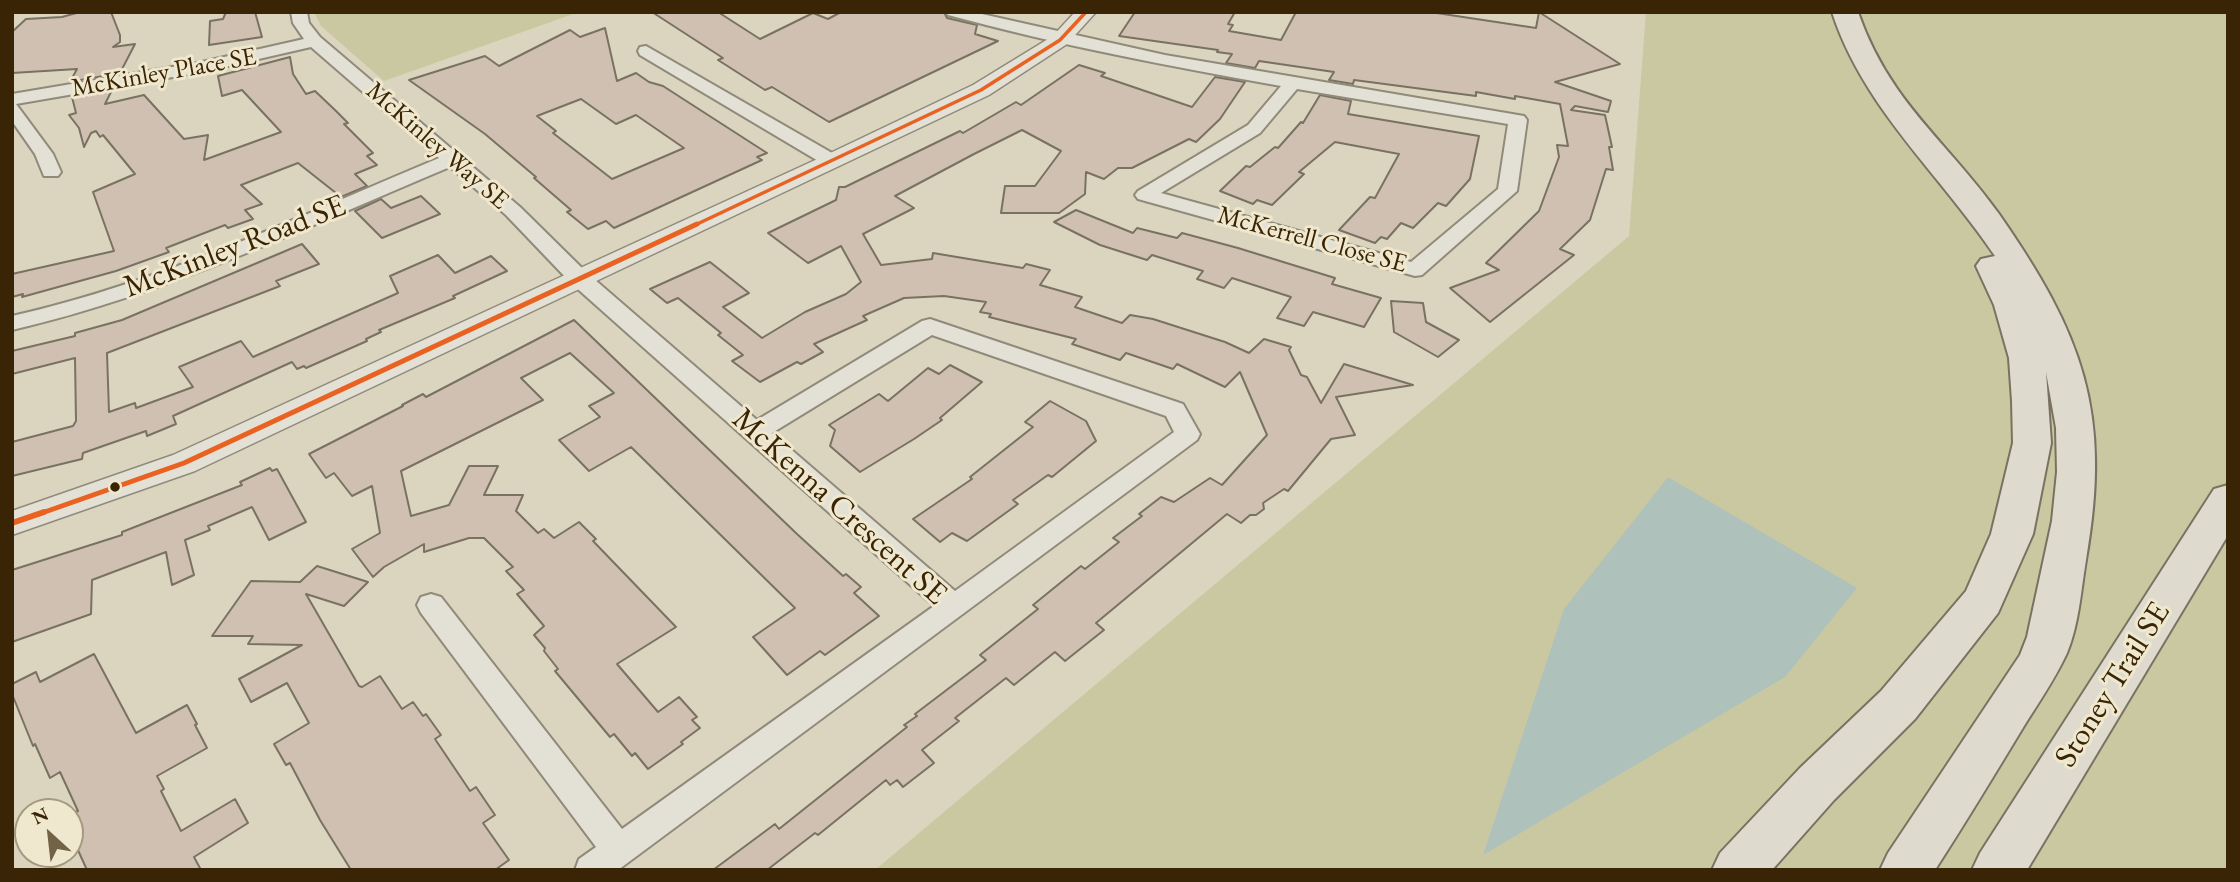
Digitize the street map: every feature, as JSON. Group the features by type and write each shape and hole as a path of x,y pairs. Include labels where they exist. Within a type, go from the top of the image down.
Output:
{"highway":[{"path":"1845,12 1859,55 1878,84 2000,238 2040,306 2057,343 2071,388 2079,474 2074,525 2046,647 1974,767 1906,870"},
{"path":"1738,870 1817,785 1898,705 1983,601 2015,521 2032,443 2026,358 2011,304 1979,235 1922,139"},
{"name":"Stoney Trail SE","path":"1998,870 2228,500"}],"street":[{"name":"McKinley Way SE","path":"299,12 301,23 314,41 513,211 579,278"},
{"name":"McKerrell Close SE","path":"954,12 1060,40 1170,63 1293,83 1403,104 1518,120 1507,191 1415,270 1146,195 1254,129 1293,83"},
{"path":"12,523 184,463 832,161 981,90 1060,40 1086,12"},
{"name":"McKinley Place SE","path":"12,99 173,75 314,41"},
{"path":"646,51 832,161"},
{"path":"12,108 44,154 51,172"},
{"name":"McKinley Road SE","path":"12,323 49,316 155,280 305,222 453,159"},
{"name":"McKenna Crescent SE","path":"579,278 954,607 591,870"},
{"path":"756,432 930,326 1175,410 1188,434 954,607"},
{"path":"431,605 618,850"}],"shaded area":[{"path":"314,12 579,12 384,81 321,26"},
{"path":"1646,12 2228,12 2228,870 875,870 1629,236"},
{"path":"1668,477 1857,588 1785,677 1483,855 1564,609"}],"building":[{"path":"80,12 111,12 120,35 120,42 113,47 135,44 120,73 70,82 77,69 12,73 12,32 26,19 62,17"},
{"path":"226,12 255,12 262,37 209,45 210,21 223,19"},
{"path":"652,12 718,12 760,39 813,13 828,19 841,12 944,12 947,18 977,25 975,34 998,41 829,122 772,87 765,90 718,60 723,58"},
{"path":"1135,12 1235,12 1228,24 1233,25 1229,31 1281,40 1296,12 1430,12 1536,28 1539,12 1620,64 1555,82 1611,101 1608,112 1575,106 1571,110 1605,115 1612,147 1609,147 1613,170 1606,169 1590,220 1560,249 1574,255 1490,322 1450,288 1499,270 1486,263 1539,211 1559,157 1557,145 1568,146 1560,104 1515,96 1515,99 1476,92 1476,96 1354,80 1353,84 1329,80 1334,72 1259,61 1255,68 1226,63 1232,54 1119,36"},
{"path":"605,28 617,81 636,73 649,82 663,86 767,153 757,157 762,160 614,228 606,221 588,229 567,212 571,210 534,178 536,177 485,134 409,80 485,56 499,66 570,30 580,37","holes":["581,99 616,124 636,115 684,148 612,179 553,133 556,131 537,116"]},
{"path":"290,57 293,74 306,94 315,91 348,123 344,124 373,153 367,156 377,165 355,174 367,186 341,197 298,163 241,185 262,204 245,210 253,219 228,228 225,225 166,248 169,252 116,271 22,297 23,294 12,297 12,274 114,251 93,192 135,174 103,135 100,137 96,131 91,133 84,147 79,128 69,115 76,113 72,97 112,90 105,104 144,95 184,139 208,135 204,160 281,132 242,90 222,96 218,76"},
{"path":"1079,65 1105,73 1101,76 1192,107 1215,77 1245,82 1220,119 1196,142 1189,139 1132,168 1118,168 1104,179 1086,172 1085,194 1059,213 1001,213 1005,186 1035,186 1061,151 1022,130 974,154 895,196 914,208 863,234 881,265 932,259 933,253 1023,268 1026,264 1050,270 1040,285 1082,297 1075,307 1122,323 1130,315 1153,319 1225,342 1249,353 1264,339 1291,347 1289,350 1301,375 1307,377 1321,403 1344,364 1413,385 1336,397 1355,435 1331,439 1288,491 1284,489 1263,503 1264,509 1256,515 1250,515 1241,523 1227,514 1096,623 1104,630 1065,661 1055,652 1014,685 1006,678 955,718 959,721 922,750 934,763 903,787 897,780 890,785 886,780 818,835 815,833 767,870 713,870 775,824 779,829 907,727 904,725 917,716 915,714 986,660 980,655 1038,609 1033,605 1081,566 1085,569 1119,542 1113,538 1142,516 1139,514 1161,497 1174,502 1210,478 1222,485 1267,435 1240,372 1225,387 1177,364 1173,369 1126,353 1120,360 1072,344 1076,339 989,317 991,314 980,312 986,302 944,296 904,298 863,316 867,320 814,344 823,352 801,364 797,362 760,382 732,361 743,355 718,335 721,333 678,298 667,303 650,289 710,262 749,293 723,307 762,338 805,312 846,294 861,282 841,246 808,263 768,233 836,200 839,187 845,187 960,131 963,133 1016,102 1021,105"},
{"path":"1320,95 1351,101 1348,114 1479,136 1470,179 1446,206 1438,203 1413,228 1401,223 1387,239 1381,237 1375,243 1339,230 1370,197 1375,198 1399,154 1335,142 1299,172 1304,174 1272,205 1257,200 1253,204 1220,191 1246,166 1250,167 1275,147 1278,148 1301,122 1303,123"},
{"path":"421,196 440,214 382,238 355,211 381,199 391,208"},
{"path":"1076,210 1133,233 1137,228 1177,238 1182,233 1238,248 1335,278 1332,284 1381,298 1364,327 1313,312 1304,326 1277,318 1291,297 1232,278 1224,288 1197,279 1203,271 1152,255 1147,260 1100,245 1054,222"},
{"path":"302,244 319,264 276,281 280,286 107,353 109,412 135,403 136,408 193,387 179,367 241,341 253,357 398,293 390,276 438,255 455,273 491,256 507,271 453,296 455,298 379,330 381,332 366,339 367,341 306,368 304,366 297,369 292,362 173,416 176,424 147,436 146,431 83,453 82,459 12,476 12,442 73,426 76,421 75,358 12,374 12,351 75,336 75,333 122,320"},
{"path":"1391,301 1423,303 1426,322 1459,340 1438,357 1394,332"},
{"path":"574,320 797,534 843,576 846,574 861,587 854,593 879,616 825,655 820,651 787,675 753,637 795,608 631,447 589,471 559,440 600,417 589,406 614,393 570,353 521,378 543,400 401,471 411,516 449,505 469,466 498,466 484,495 523,495 516,511 538,533 544,529 554,538 579,522 596,539 593,541 676,627 617,664 658,712 679,697 697,717 692,720 700,728 648,769 635,753 632,756 614,734 610,737 555,671 558,669 534,635 544,626 517,594 524,590 506,571 513,567 484,538 469,538 424,552 424,544 384,567 373,577 352,549 380,533 372,486 352,496 334,473 326,478 309,454 423,394 426,397"},
{"path":"950,365 982,382 940,418 942,420 914,439 860,472 830,446 835,430 829,425 879,394 888,401 928,368 939,374"},
{"path":"1050,401 1086,421 1096,441 1052,477 1048,475 1013,500 1018,504 967,541 952,533 940,542 913,519 972,479 970,477 1033,427 1025,422"},
{"path":"270,468 272,471 277,469 306,522 269,540 252,507 208,526 210,530 185,540 194,575 172,585 166,552 92,580 91,614 12,642 12,570 122,535 122,532 242,485 240,482"},
{"path":"317,566 368,582 344,606 306,594 359,686 362,687 380,676 402,709 413,702 423,716 426,714 441,735 435,739 470,791 476,787 495,815 483,823 509,860 495,870 351,870 320,820 290,763 286,765 274,744 309,723 287,683 251,702 239,679 302,645 248,644 253,636 212,636 251,581 300,582"},
{"path":"94,654 136,733 187,705 207,748 157,776 164,789 161,791 181,831 235,799 248,823 194,857 201,870 87,870 84,863 84,798 72,798 60,772 50,778 35,744 33,746 12,694 12,684 36,672 40,682"}],"transit line":[{"path":"12,523 184,463 832,161 981,90 1060,40 1086,12"}]}
